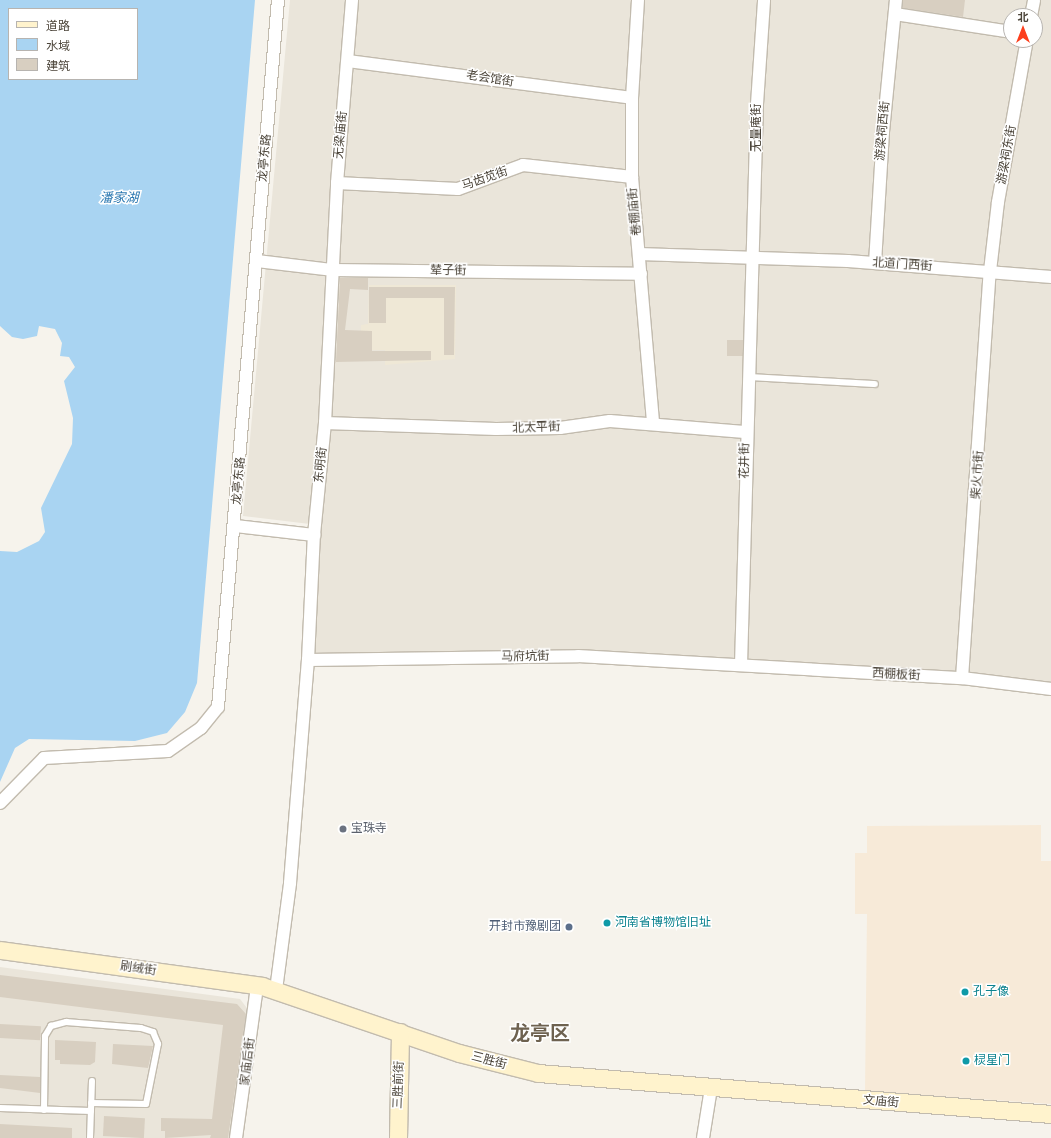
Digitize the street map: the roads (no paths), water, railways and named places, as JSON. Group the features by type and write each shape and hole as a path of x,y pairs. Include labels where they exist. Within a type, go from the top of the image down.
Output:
{"street":[{"name":"龙亭东路","path":"0,803 44,758 168,751 201,728 218,707 221,696 278,0"},
{"name":"无梁庙街","path":"333,270 337,183 352,0"},
{"name":"卷棚庙街","path":"638,0 632,98 632,177 653,423"},
{"name":"无量庵街","path":"752,256 764,0"},
{"name":"游梁祠西街","path":"875,263 896,0"},
{"path":"895,14 1003,31"},
{"name":"游梁祠东街","path":"990,271 998,202 1026,48"},
{"name":"老会馆街","path":"348,61 632,98"},
{"name":"马齿苋街","path":"337,183 458,189 523,165 632,177"},
{"name":"北道门西街","path":"639,254 752,256 990,271 1051,277"},
{"name":"花井街","path":"741,666 746,432 752,256"},
{"name":"辇子街","path":"257,261 333,270 641,274"},
{"name":"东明街","path":"276,990 290,884 308,660 314,535 325,423 333,270"},
{"name":"柴火市街","path":"962,678 990,271"},
{"name":"北太平街","path":"325,423 496,429 560,428 610,422 653,423 746,432"},
{"path":"235,526 314,535"},
{"name":"马府坑街","path":"308,660 578,656 741,666"},
{"name":"西棚板街","path":"741,666 962,678 1051,689"},
{"name":"刷绒街","path":"0,950 257,986 276,990"},
{"name":"家庙后街","path":"236,1138 257,986"},
{"name":"三胜街","path":"276,990 466,1055 538,1073 711,1088"},
{"name":"三胜前街","path":"398,1138 400,1032"},
{"path":"703,1138 711,1088"},
{"name":"文庙街","path":"711,1088 1051,1114"}],"lane":[{"path":"748,377 875,384"},
{"path":"44,1110 45,1036 51,1026 66,1022 141,1028 153,1032 158,1044 146,1104 91,1103"},
{"path":"90,1138 92,1081"},
{"path":"0,1108 91,1112"}],"water":[{"name":"潘家湖","path":"0,0 255,0 197,683 185,712 167,733 135,741 29,739 15,748 0,782 0,551 17,552 39,541 45,532 41,508 72,444 73,418 64,381 75,367 69,357 60,356 62,343 55,329 39,326 37,336 23,339 12,337 0,326"}],"place":[{"name":"宝珠寺","path":"343,829"},
{"name":"河南省博物馆旧址","path":"607,923"},
{"name":"开封市豫剧团","path":"569,927"},
{"name":"孔子像","path":"965,992"},
{"name":"棂星门","path":"966,1061"}],"district":[{"name":"龙亭区","path":"540,1032"}]}
